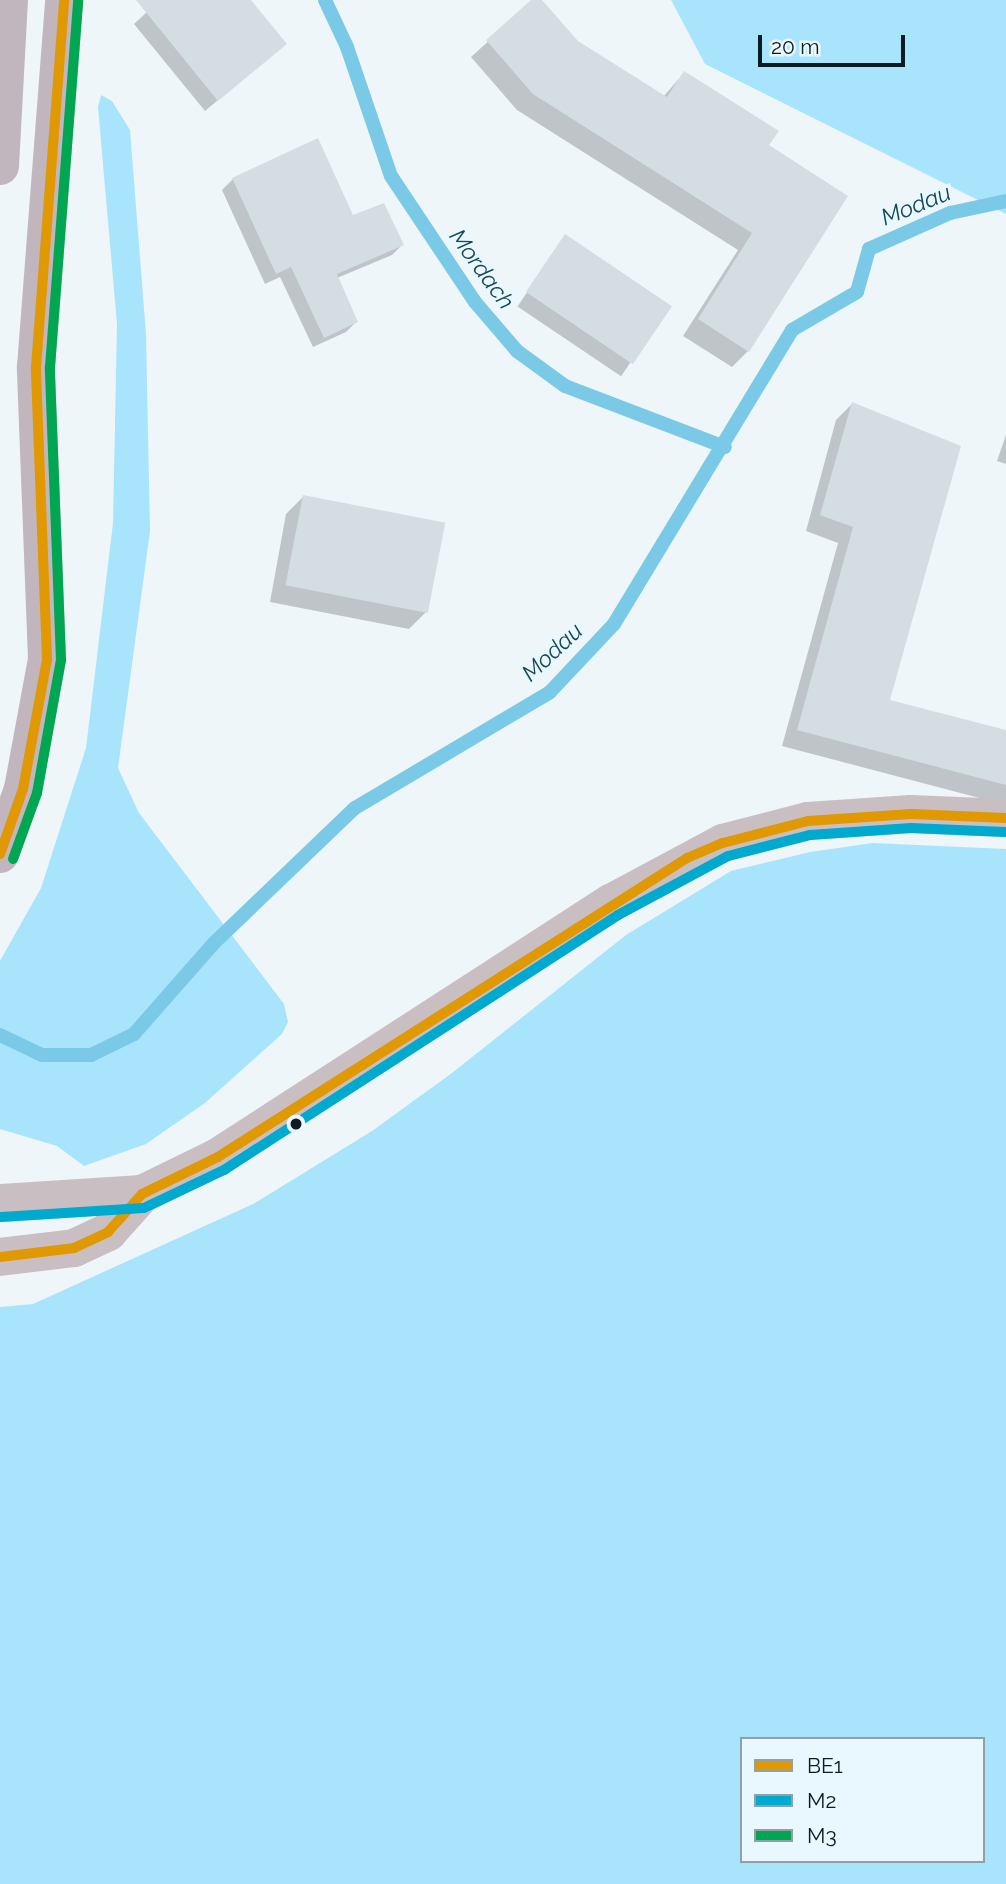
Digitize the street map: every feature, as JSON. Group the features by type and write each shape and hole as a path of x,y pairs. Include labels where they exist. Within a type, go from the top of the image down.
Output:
{"main road":[{"path":"0,166 9,0"},
{"path":"0,854 23,789 47,659 36,367 64,0"}],"street":[{"path":"0,1257 74,1248 108,1232 142,1194 218,1157 687,858 723,843 808,821 911,814 1006,818"},
{"path":"0,1203 142,1194"}],"shaded area":[{"path":"671,0 1006,0 1006,214 705,64"},
{"path":"101,95 112,101 130,130 146,334 150,531 118,768 139,813 284,1004 288,1022 282,1034 205,1103 146,1144 84,1166 57,1146 0,1129 0,961 41,888 86,748 113,523 117,324 98,107"},
{"path":"873,843 1006,849 1006,1884 0,1884 0,1307 33,1304 253,1204 372,1131 452,1073 626,935 731,871 810,852"}],"building":[{"path":"136,0 251,0 287,44 218,101"},
{"path":"531,0 542,0 578,41 667,97 684,71 779,131 769,145 848,196 749,352 698,319 752,233 533,94 486,40"},
{"path":"318,138 353,215 384,203 404,245 337,274 358,322 324,338 291,267 276,274 232,178"},
{"path":"565,234 672,306 633,364 526,292"},
{"path":"852,402 961,446 890,700 1006,730 1006,785 797,730 853,527 820,515"},
{"path":"303,495 445,523 428,613 285,585"}],"waterway":[{"name":"Mordach","path":"325,0 347,47 391,176 475,302 517,351 565,386 725,447"},
{"name":"Modau","path":"0,1035 42,1055 91,1055 134,1034 214,943 355,808 550,692 614,624 792,330 857,292 869,249 950,213 1006,201"}],"transit line":[{"name":"BE1","path":"0,854 23,789 47,659 36,367 64,0"},
{"name":"M3","path":"13,859 37,793 61,660 50,367 78,1"},
{"name":"BE1","path":"0,1257 74,1248 108,1232 142,1194 218,1157 687,858 723,843 808,821 911,814 1006,818"},
{"name":"M2","path":"1,1217 144,1208 224,1170 618,915 728,856 810,835 911,828 1005,832"}]}
